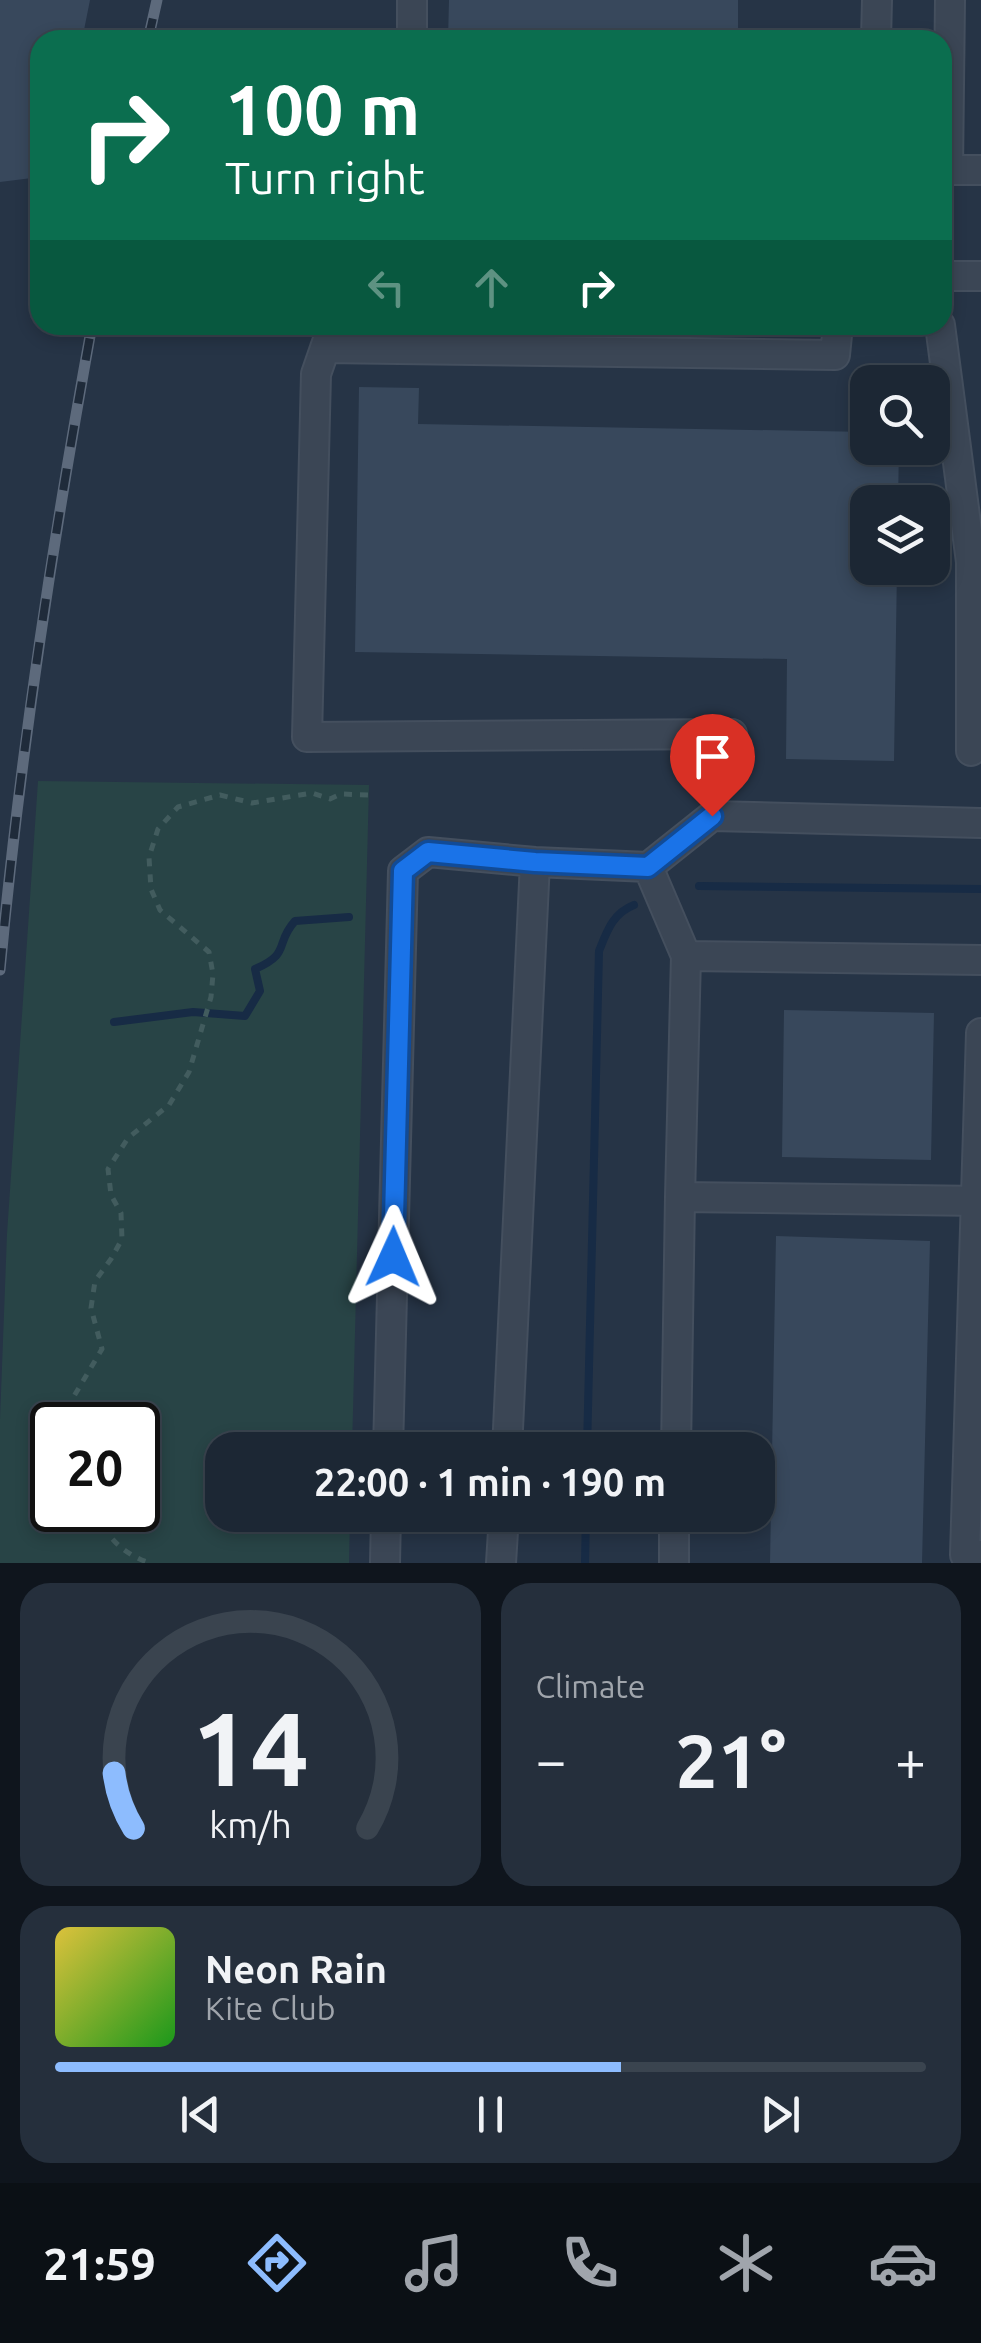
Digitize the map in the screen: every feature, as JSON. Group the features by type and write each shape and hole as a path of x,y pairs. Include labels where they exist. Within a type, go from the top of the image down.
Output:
{"lane":[{"path":"412,0 412,30"},
{"path":"876,30 877,0"},
{"path":"949,30 950,0"},
{"path":"952,170 981,170"},
{"path":"952,276 981,276"},
{"path":"732,734 306,737 316,374 329,337 558,338 835,356 837,335"},
{"path":"942,335 976,562 971,751"},
{"path":"388,1432 403,871 428,852 648,867 712,816 981,823"},
{"path":"508,1432 535,862"},
{"path":"648,867 686,956 676,1432"},
{"path":"686,956 981,960"},
{"path":"971,1558 981,1033"},
{"path":"680,1197 979,1201"},
{"path":"385,1563 386,1532"},
{"path":"502,1563 503,1532"},
{"path":"674,1532 674,1563"}],"path":[{"path":"71,1402 102,1349 91,1308 95,1281 122,1238 121,1214 111,1195 108,1169 128,1138 169,1105 189,1072 211,997 209,952 160,910 151,888 149,857 158,830 178,807 220,795 252,803 312,793 330,799 341,794 368,795"},
{"path":"108,1532 135,1558 150,1563"}],"green space":[{"path":"38,781 369,785 352,1432 205,1432 205,1532 350,1532 349,1563 0,1563 0,1420 7,1234"}],"building":[{"path":"0,0 90,0 84,30 30,30 30,178 0,182"},
{"path":"449,0 738,0 738,30 448,30"},
{"path":"359,387 419,388 418,424 850,432 850,465 899,465 898,485 850,485 850,585 897,585 894,761 786,759 787,659 355,652"},
{"path":"784,1010 934,1013 931,1160 782,1157"},
{"path":"776,1236 930,1241 922,1563 770,1563 771,1532 775,1532"}],"waterway":[{"path":"699,886 981,889"},
{"path":"587,1432 599,951 616,918 634,905"},
{"path":"114,1022 193,1012 245,1016 260,991 255,969 274,958 295,921 349,917"},
{"path":"585,1563 586,1532"}],"railway":[{"path":"150,30 157,0"},
{"path":"0,970 39,646 90,335"}],"route":[{"path":"393,1257 403,871 428,852 648,867 712,816"}]}
